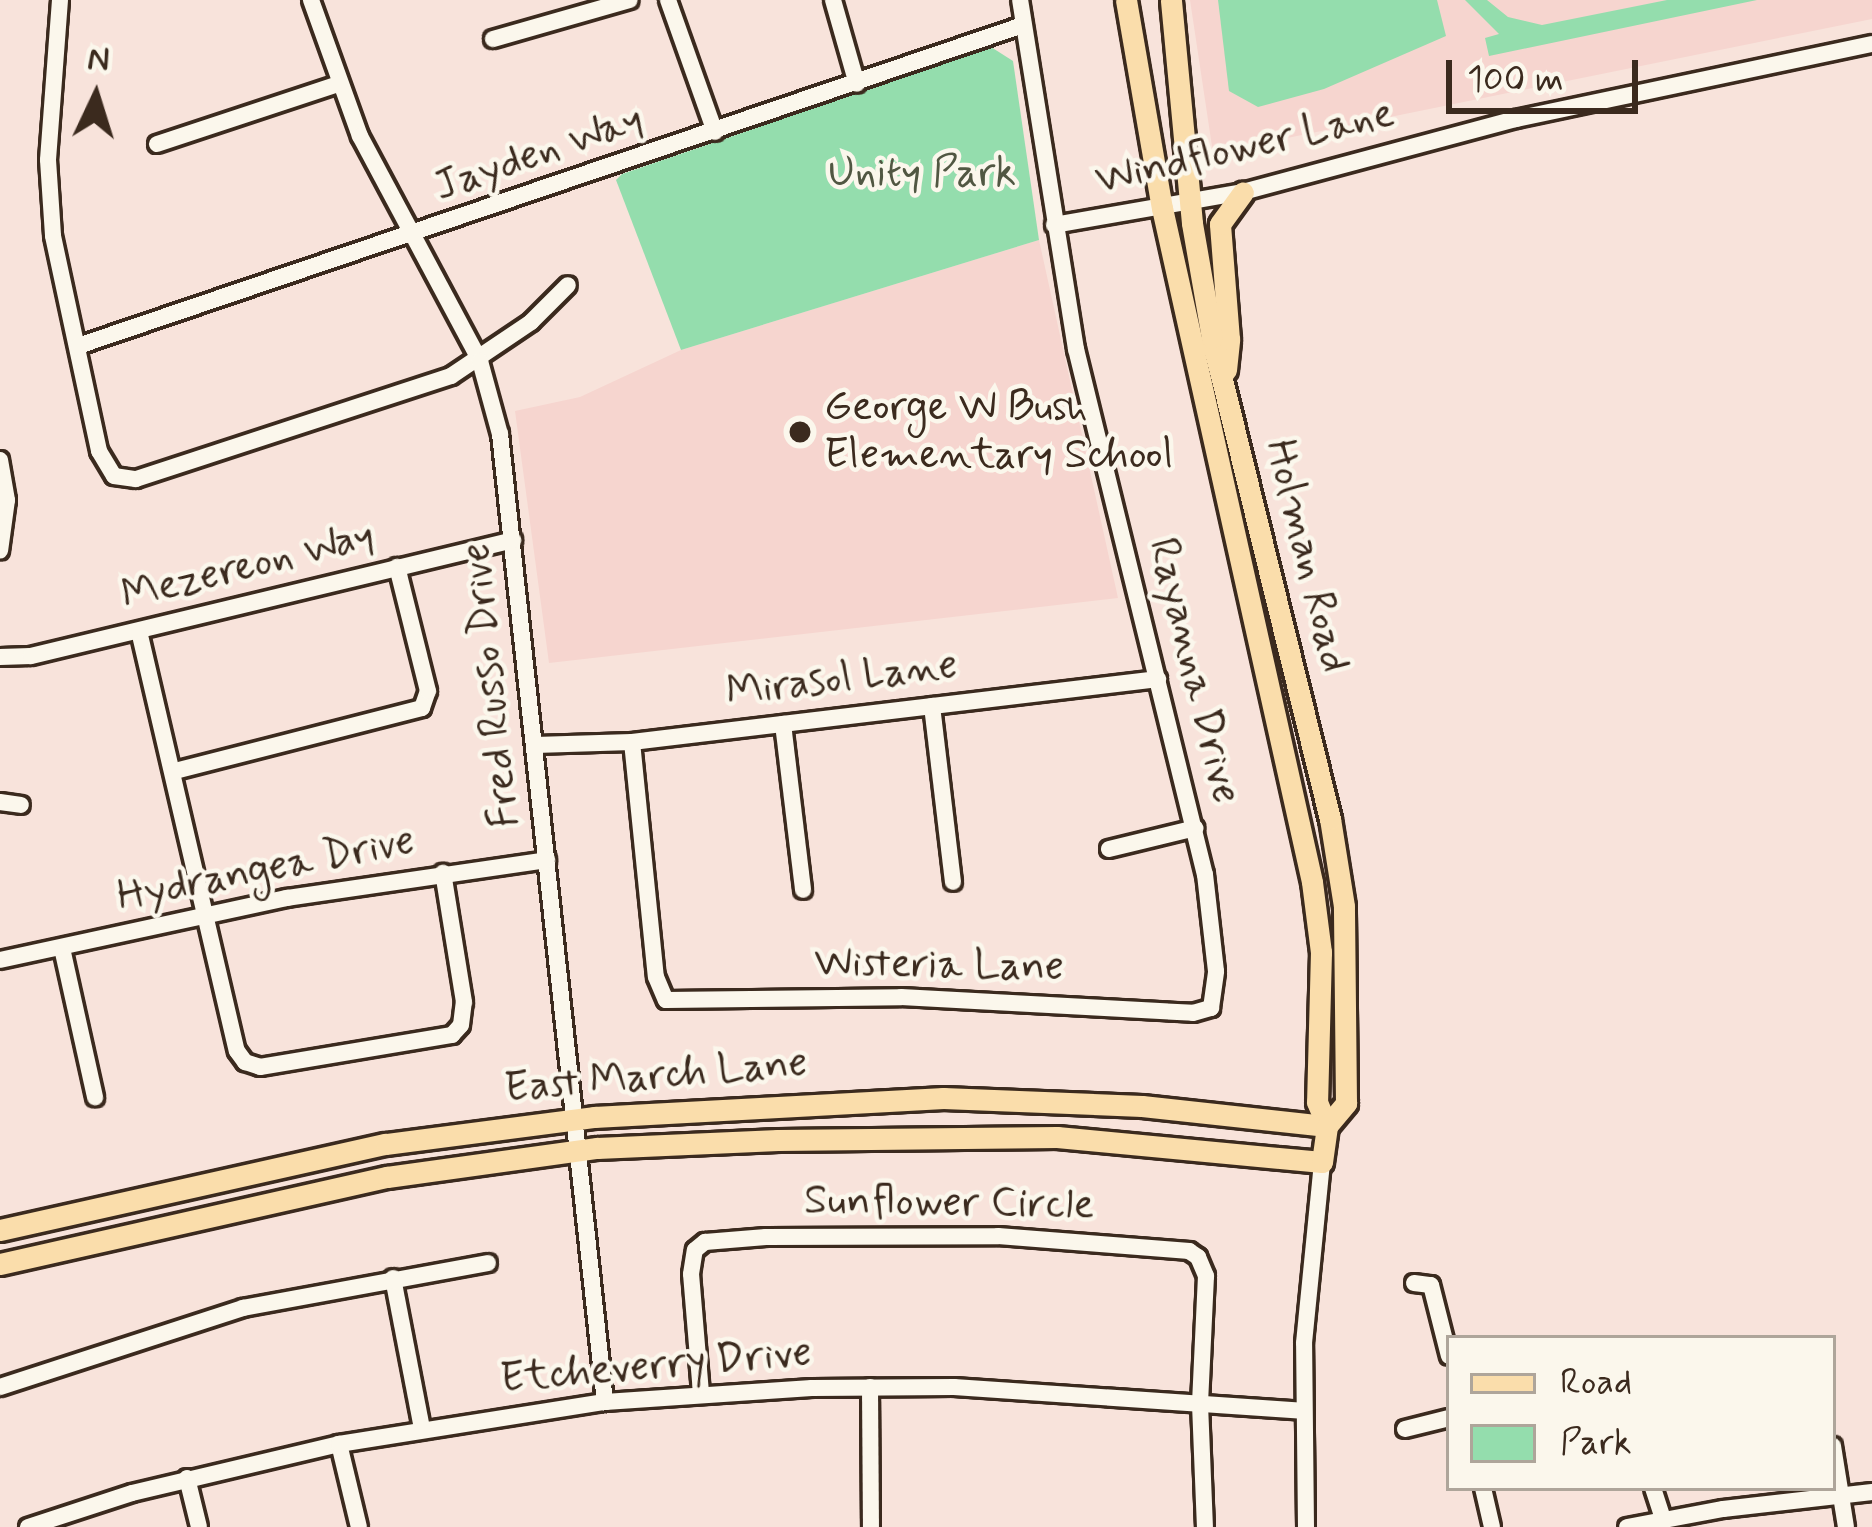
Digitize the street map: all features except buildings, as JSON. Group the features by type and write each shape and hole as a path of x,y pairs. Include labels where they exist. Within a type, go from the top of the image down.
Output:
{"main road":[{"name":"Holman Road","path":"1126,0 1162,208 1312,882 1321,952 1317,1102 1327,1126 1322,1162"},
{"name":"Holman Road","path":"1171,0 1190,203 1225,389 1326,799 1344,906 1346,1103 1327,1126"},
{"path":"1225,389 1229,339 1220,224 1243,192"},
{"name":"East March Lane","path":"0,1230 299,1161 573,1119 943,1098 1142,1106 1327,1126"},
{"name":"East March Lane","path":"0,1264 387,1177 577,1150 778,1140 1057,1137 1322,1162"}],"street":[{"path":"60,0 49,198 99,451 114,476 136,479 480,361 568,285"},
{"name":"Fred Russo Drive","path":"311,0 338,84 387,190 480,361 500,434 605,1402"},
{"path":"493,38 630,0"},
{"path":"668,0 715,132"},
{"path":"832,0 857,84"},
{"name":"Rayanna Drive","path":"1020,0 1076,349 1196,829 1212,920 1216,996 1211,1008"},
{"name":"Jayden Way","path":"78,346 1023,25"},
{"name":"Windflower Lane","path":"1054,225 1243,192 1516,119 1872,44"},
{"path":"157,144 338,84"},
{"path":"0,460 7,500 0,551"},
{"name":"Mezereon Way","path":"0,657 31,656 513,540"},
{"path":"175,771 404,717 422,708 428,691 397,566"},
{"path":"140,631 237,1052 244,1062 260,1066 441,1037 461,1025 464,1002 443,873"},
{"name":"Mirasol Lane","path":"535,745 632,742 1158,679"},
{"path":"932,706 953,881"},
{"path":"783,724 803,890"},
{"name":"Wisteria Lane","path":"632,742 656,976 666,1000 902,997 1193,1013 1211,1008"},
{"path":"0,802 21,805"},
{"path":"1109,849 1196,829"},
{"name":"Hydrangea Drive","path":"0,960 207,915 443,873 547,860"},
{"path":"62,948 95,1097"},
{"name":"Holman Road","path":"1306,1527 1302,1411 1322,1162"},
{"name":"Sunflower Circle","path":"701,1393 692,1262 705,1242 998,1236 1175,1248 1198,1257 1206,1276 1200,1404"},
{"path":"0,1388 243,1309 488,1263"},
{"path":"393,1279 422,1428"},
{"path":"1414,1283 1431,1286 1446,1344"},
{"path":"870,1387 871,1527"},
{"name":"Etcheverry Drive","path":"28,1527 187,1478 339,1444 605,1402 701,1393 870,1387 1040,1391 1302,1411"},
{"path":"1200,1404 1205,1527"},
{"path":"1405,1429 1446,1419"},
{"path":"339,1444 358,1527"},
{"path":"1836,1459 1846,1527"},
{"path":"187,1478 199,1527"},
{"path":"1484,1491 1492,1527"},
{"path":"1655,1491 1663,1520"},
{"path":"1627,1527 1872,1492"}],"shaded area":[{"path":"1190,0 1872,0 1872,19 1213,153"},
{"name":"George W Bush Elementary School","path":"1039,240 1118,598 549,663 515,411 580,397 681,350"}],"green space":[{"path":"1218,0 1437,0 1446,36 1324,89 1258,107 1229,91"},
{"path":"1465,0 1487,0 1508,17 1542,25 1667,0 1757,0 1489,56 1485,38 1499,34"},
{"name":"Unity Park","path":"991,47 1013,61 1039,240 681,350 616,180 622,174"}],"place":[{"name":"George W Bush Elementary School","path":"800,432"}]}
